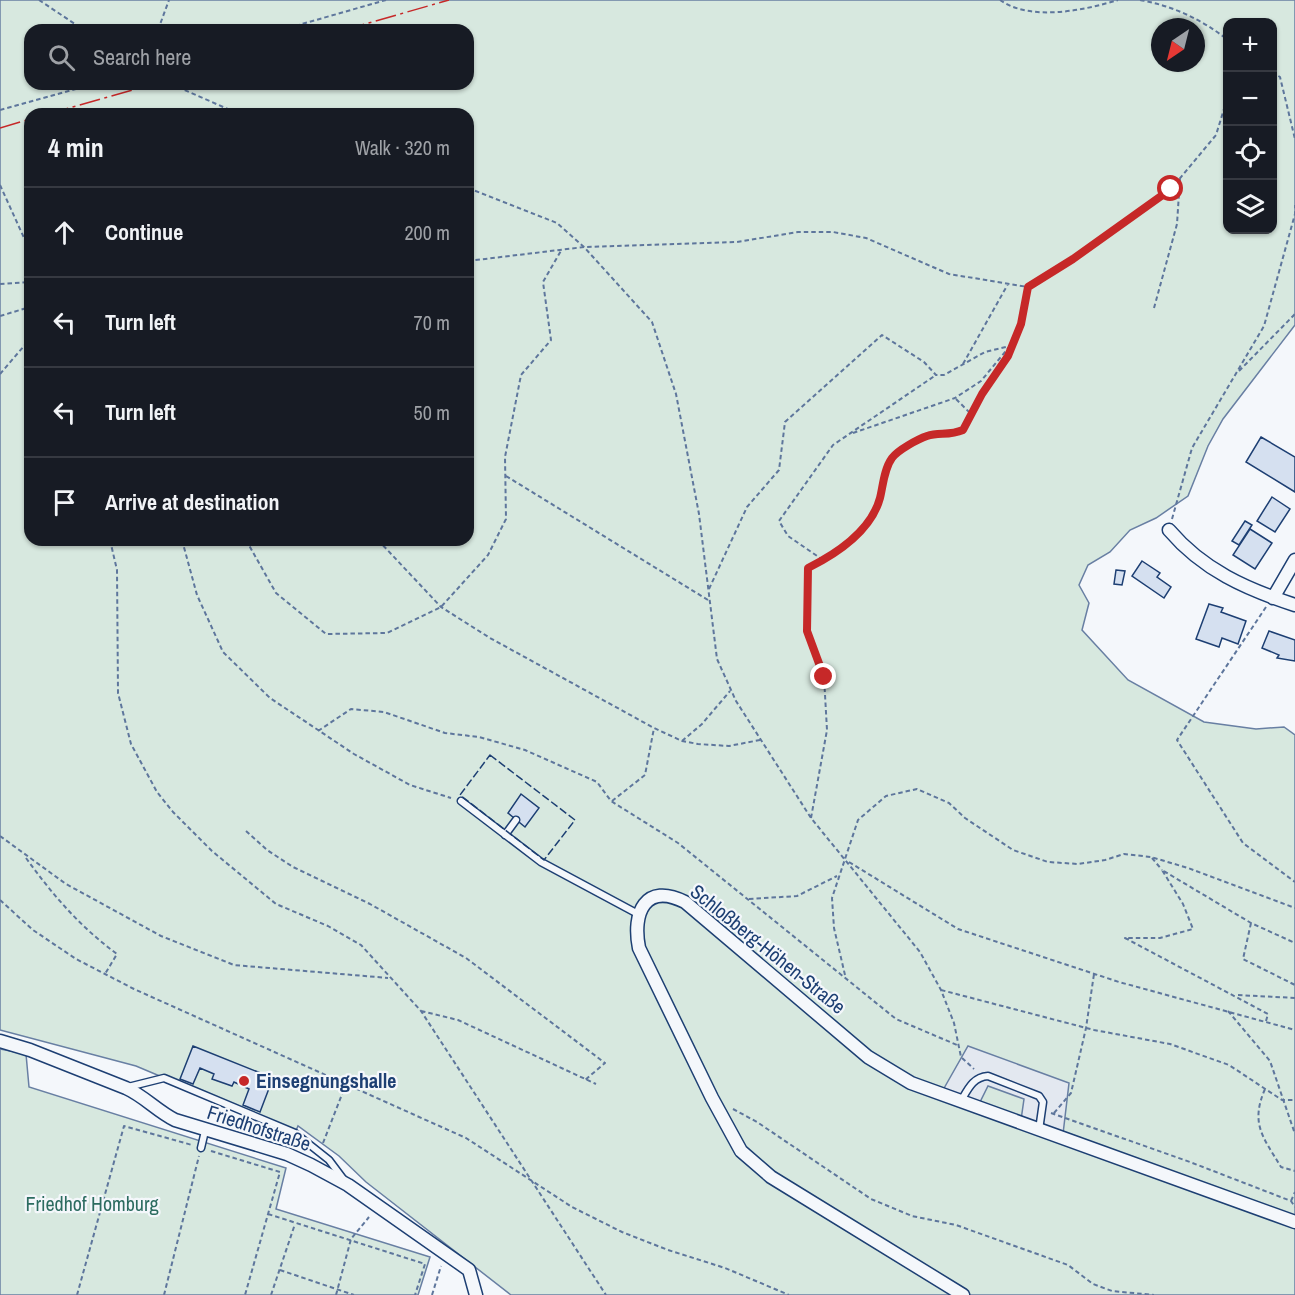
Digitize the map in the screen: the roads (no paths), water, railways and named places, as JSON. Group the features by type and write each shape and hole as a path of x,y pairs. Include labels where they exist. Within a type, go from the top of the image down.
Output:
{"street":[{"path":"1169,530 1204,565 1245,588 1295,605"},
{"path":"1273,598 1295,560"},
{"name":"Schloßberg-Höhen-Straße","path":"638,914 644,904 658,896 671,895 685,902 879,1065 911,1083 1295,1222"},
{"path":"638,914 636,929 639,948 733,1139 754,1164 963,1295"},
{"name":"Friedhofstraße","path":"0,1041 30,1050 126,1088 139,1094 161,1113 205,1131 287,1154 348,1185 469,1270 476,1295"}],"lane":[{"path":"461,801 540,862 638,914"},
{"path":"506,835 516,820"},
{"path":"960,1101 980,1076 988,1076 1039,1096 1043,1102 1039,1130"},
{"path":"126,1088 164,1078 295,1133 319,1151 348,1185"},
{"path":"201,1148 205,1131"}],"place":[{"name":"Einsegnungshalle","path":"244,1081"}],"park label":[{"name":"Friedhof Homburg","path":"92,1204"}]}
